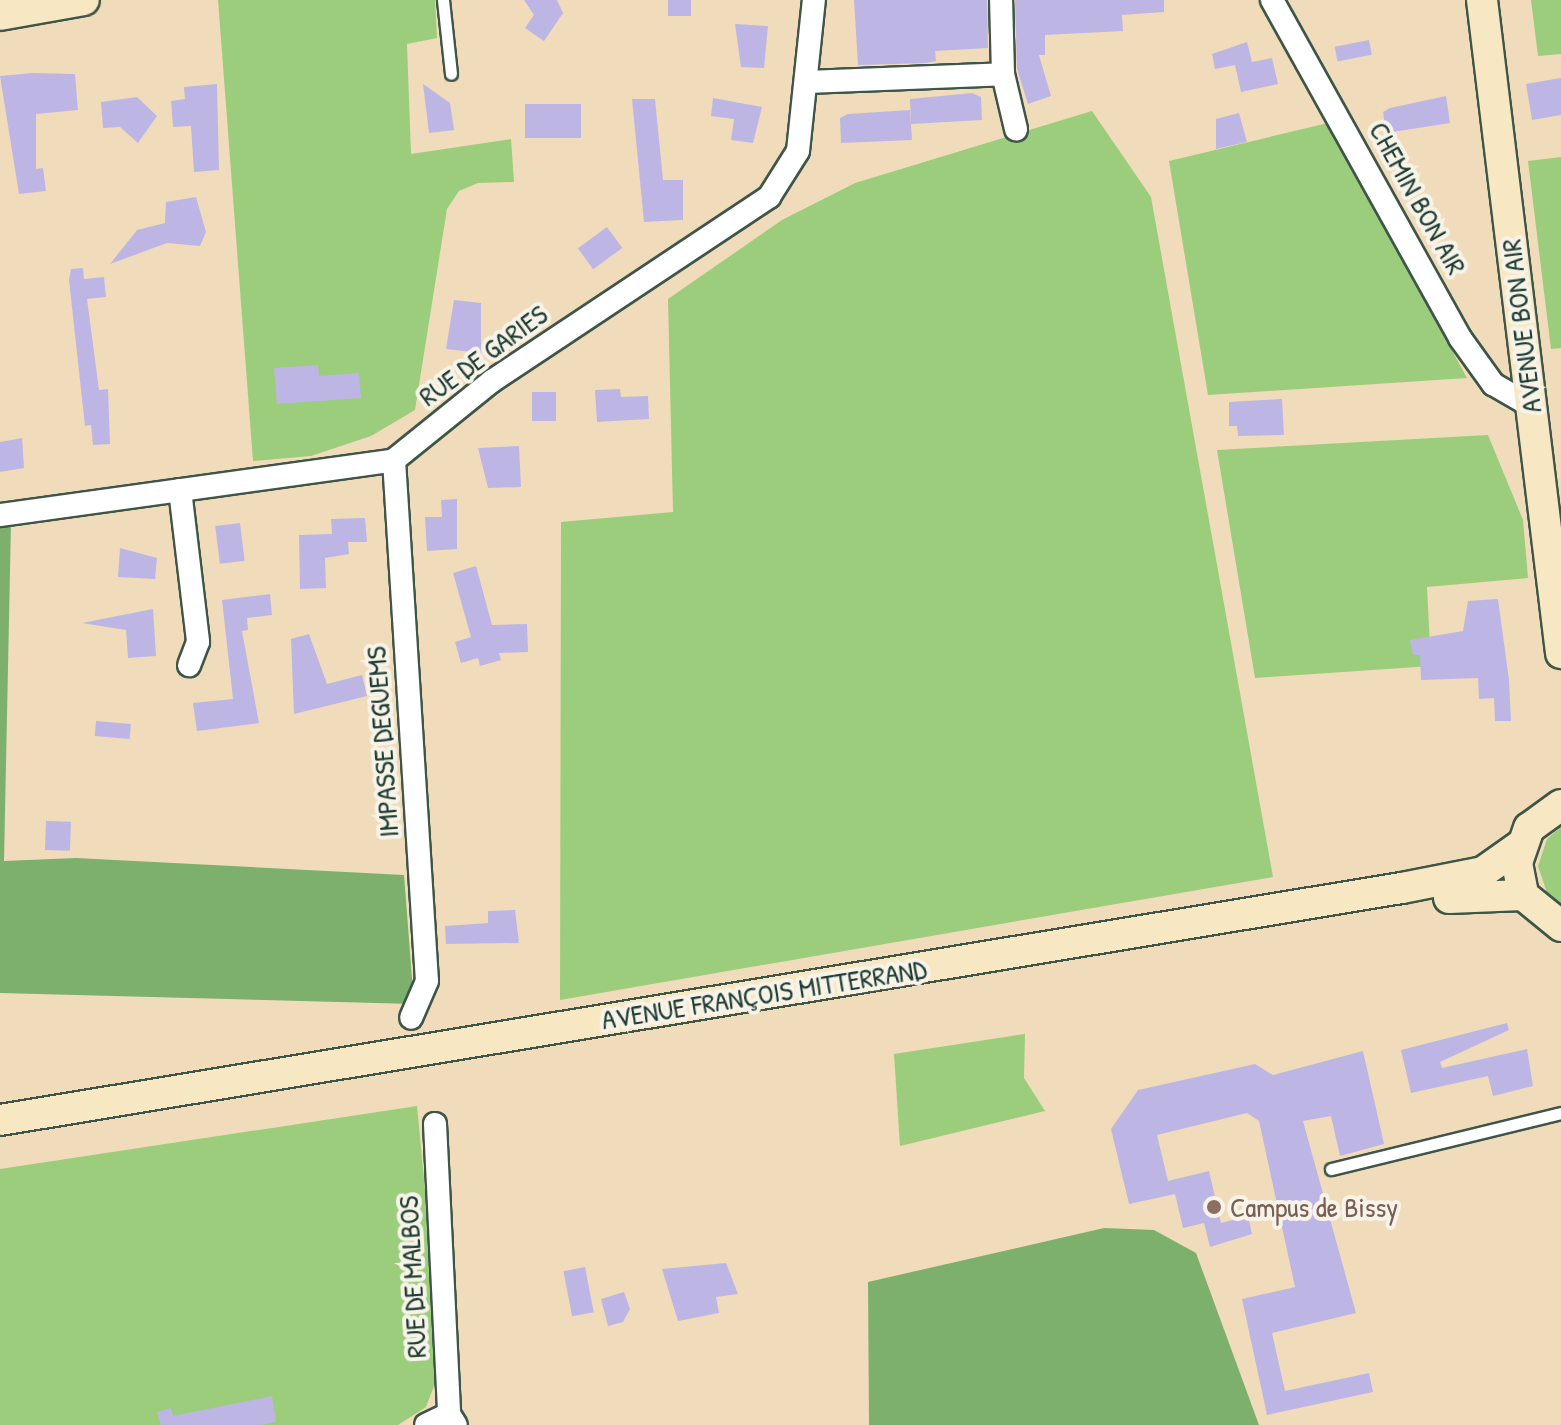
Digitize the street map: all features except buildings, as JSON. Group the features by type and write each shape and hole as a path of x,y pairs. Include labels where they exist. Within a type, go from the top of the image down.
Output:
{"main road":[{"path":"0,15 84,0"},
{"name":"AVENUE BON AIR","path":"1482,0 1561,653"},
{"name":"AVENUE FRANÇOIS MITTERRAND","path":"0,1120 1402,888 1483,872 1520,846 1558,801"},
{"path":"1520,846 1523,895 1561,926"},
{"name":"AVENUE FRANÇOIS MITTERRAND","path":"0,1139 1483,893 1523,895"}],"street":[{"name":"RUE DE GARIES","path":"394,460 492,381 769,197 798,151 814,0"},
{"path":"1001,0 1003,74 1016,129"},
{"name":"CHEMIN BON AIR","path":"1272,0 1460,338 1493,384 1531,406"},
{"path":"807,82 1003,74"},
{"path":"0,515 394,460"},
{"name":"IMPASSE DEGUEMS","path":"394,460 427,981 411,1018"},
{"path":"180,490 198,642 189,665"},
{"name":"RUE DE MALBOS","path":"435,1124 452,1420"},
{"path":"426,1425 452,1420"}],"lane":[{"path":"443,0 451,74"},
{"path":"1331,1169 1561,1113"}],"green space":[{"path":"218,0 435,0 437,38 407,44 411,154 511,139 514,182 478,183 459,191 447,209 415,410 371,436 311,456 253,461"},
{"path":"1531,0 1561,0 1561,54 1538,56"},
{"path":"1092,111 1151,197 1273,877 560,1000 561,522 673,512 668,299 782,220 855,183"},
{"path":"1328,123 1467,378 1208,395 1169,161"},
{"path":"1561,157 1561,348 1551,349 1528,161"},
{"path":"1488,435 1523,520 1528,578 1427,587 1431,666 1255,678 1217,450"},
{"path":"11,523 4,861 76,858 404,875 414,1004 0,993 0,524"},
{"path":"1561,827 1561,904 1547,893 1538,866 1547,839"},
{"path":"1025,1034 1024,1078 1045,1111 900,1146 894,1054"},
{"path":"417,1106 442,1365 426,1407 398,1425 0,1425 0,1169"},
{"path":"1104,1228 1154,1230 1196,1253 1259,1425 869,1425 868,1282"}],"place":[{"name":"Campus de Bissy","path":"1214,1207"}]}
